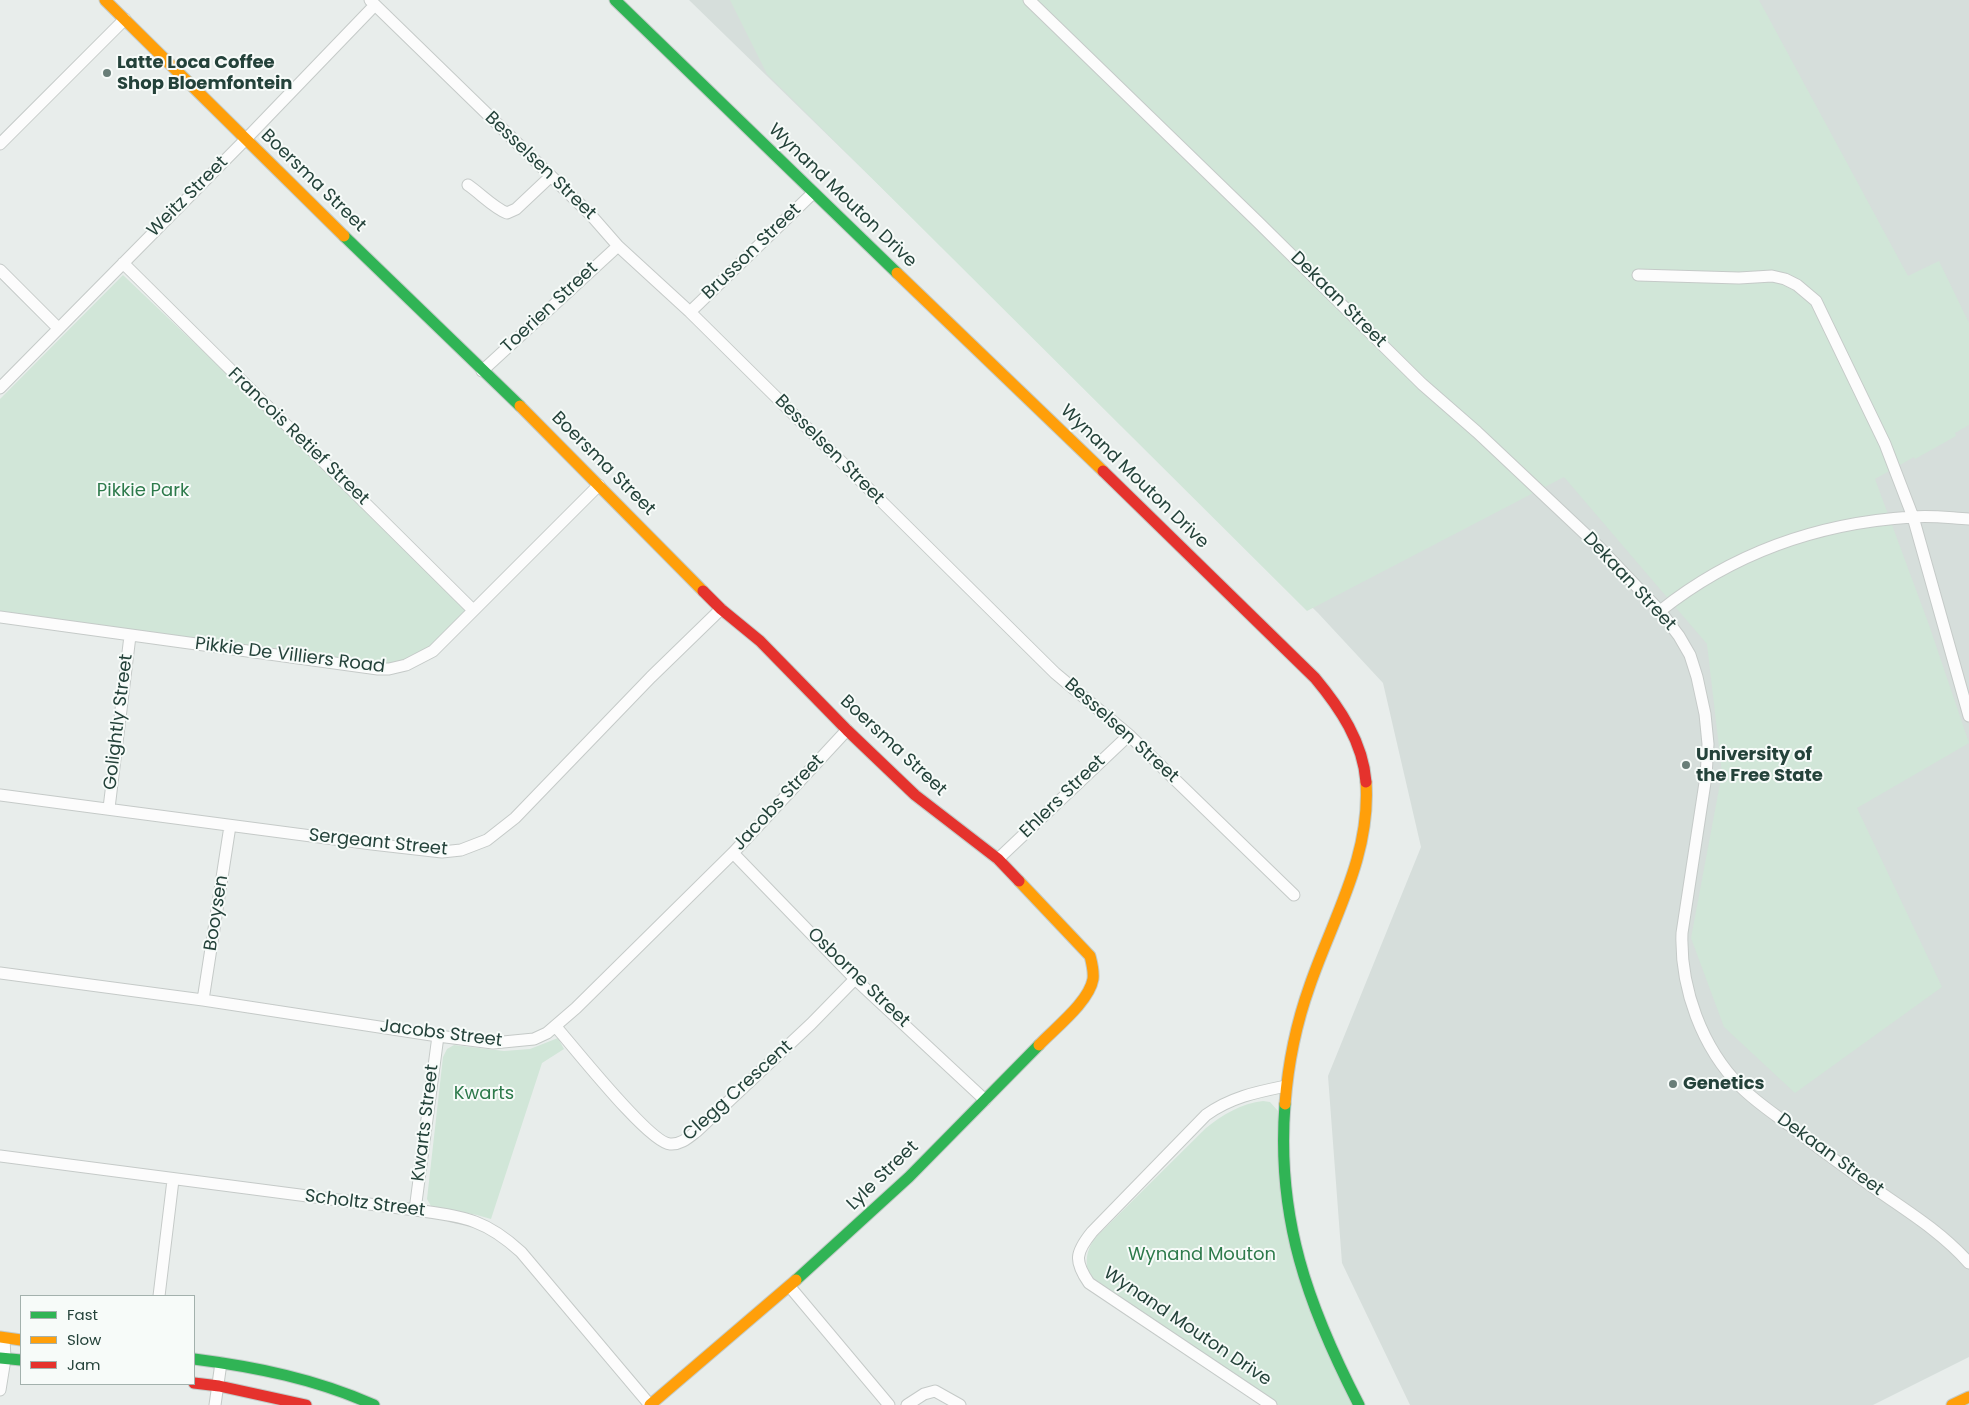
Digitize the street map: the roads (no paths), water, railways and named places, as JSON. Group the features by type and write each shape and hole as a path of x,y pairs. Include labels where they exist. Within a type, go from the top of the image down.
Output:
{"street":[{"name":"Boersma Street","path":"106,0 245,140 599,485 721,609 760,640 847,730 915,795 998,859 1081,946"},
{"name":"Wynand Mouton Drive","path":"615,0 1308,670 1329,694 1345,717 1357,742 1364,769 1367,793 1363,842 1356,870 1310,985 1292,1050 1286,1086 1284,1160 1289,1208 1300,1265 1316,1315 1359,1405"},
{"name":"Dekaan Street","path":"1029,0 1422,384 1483,438 1598,546 1660,610 1690,655 1705,714 1708,744 1706,776 1681,950 1684,974 1695,1014 1712,1049 1729,1073 1753,1098 1822,1152 1939,1234 1969,1263"},
{"name":"Weitz Street","path":"0,388 245,140 373,3"},
{"name":"Besselsen Street","path":"373,3 590,214 618,246 690,312 1055,673 1129,735 1294,895"},
{"path":"0,144 125,19"},
{"path":"468,185 500,210 507,213 516,210 551,176"},
{"name":"Brusson Street","path":"690,312 813,193"},
{"name":"Toerien Street","path":"482,371 618,246"},
{"name":"Francois Retief Street","path":"123,263 473,610"},
{"path":"0,270 58,328"},
{"path":"1638,275 1739,278 1772,276 1785,279 1808,292 1816,302 1885,444 1913,516 1969,716"},
{"name":"Pikkie De Villiers Road","path":"0,617 130,636 389,669 418,660 433,650 599,485"},
{"path":"1660,610 1722,568 1773,546 1834,527 1913,516 1969,518"},
{"name":"Sergeant Street","path":"0,795 442,852 461,850 475,846 497,834 527,807 651,677 721,609"},
{"name":"Golightly Street","path":"109,808 130,636"},
{"name":"Jacobs Street","path":"0,973 203,1000 493,1043 534,1039 556,1027 733,853 847,730"},
{"name":"Ehlers Street","path":"998,859 1129,735"},
{"name":"Booysen","path":"203,1000 230,826"},
{"name":"Osborne Street","path":"733,853 855,979 985,1100"},
{"name":"Lyle Street","path":"650,1405 790,1287 884,1200 1076,1007 1089,991 1094,980 1094,968 1090,956 1081,946"},
{"name":"Clegg Crescent","path":"556,1027 618,1099 657,1139 670,1144 683,1142 811,1024 855,979"},
{"name":"Kwarts Street","path":"415,1210 438,1036"},
{"name":"Wynand Mouton Drive","path":"1271,1405 1089,1283 1081,1271 1078,1254 1092,1232 1206,1116 1228,1102 1242,1096 1286,1086"},
{"name":"Scholtz Street","path":"0,1156 415,1210 471,1220 503,1235 532,1264 650,1405"},
{"path":"159,1295 173,1180"},
{"path":"790,1287 889,1405"},
{"path":"0,1390 3,1359 2,1338 20,1340"},
{"path":"3,1359 20,1360"},
{"path":"195,1359 298,1378 349,1394 374,1405"},
{"path":"215,1405 221,1363"},
{"path":"195,1383 219,1386 306,1405"},
{"path":"907,1405 924,1394 935,1391 960,1405"},
{"path":"1952,1405 1969,1396"}],"place":[{"name":"Latte Loca Coffee Shop Bloemfontein","path":"107,73"},
{"name":"University of the Free State","path":"1686,765"},
{"name":"Genetics","path":"1673,1084"}],"park label":[{"name":"Pikkie Park","path":"143,491"},
{"name":"Kwarts","path":"484,1094"},
{"name":"Wynand Mouton","path":"1202,1255"}]}
